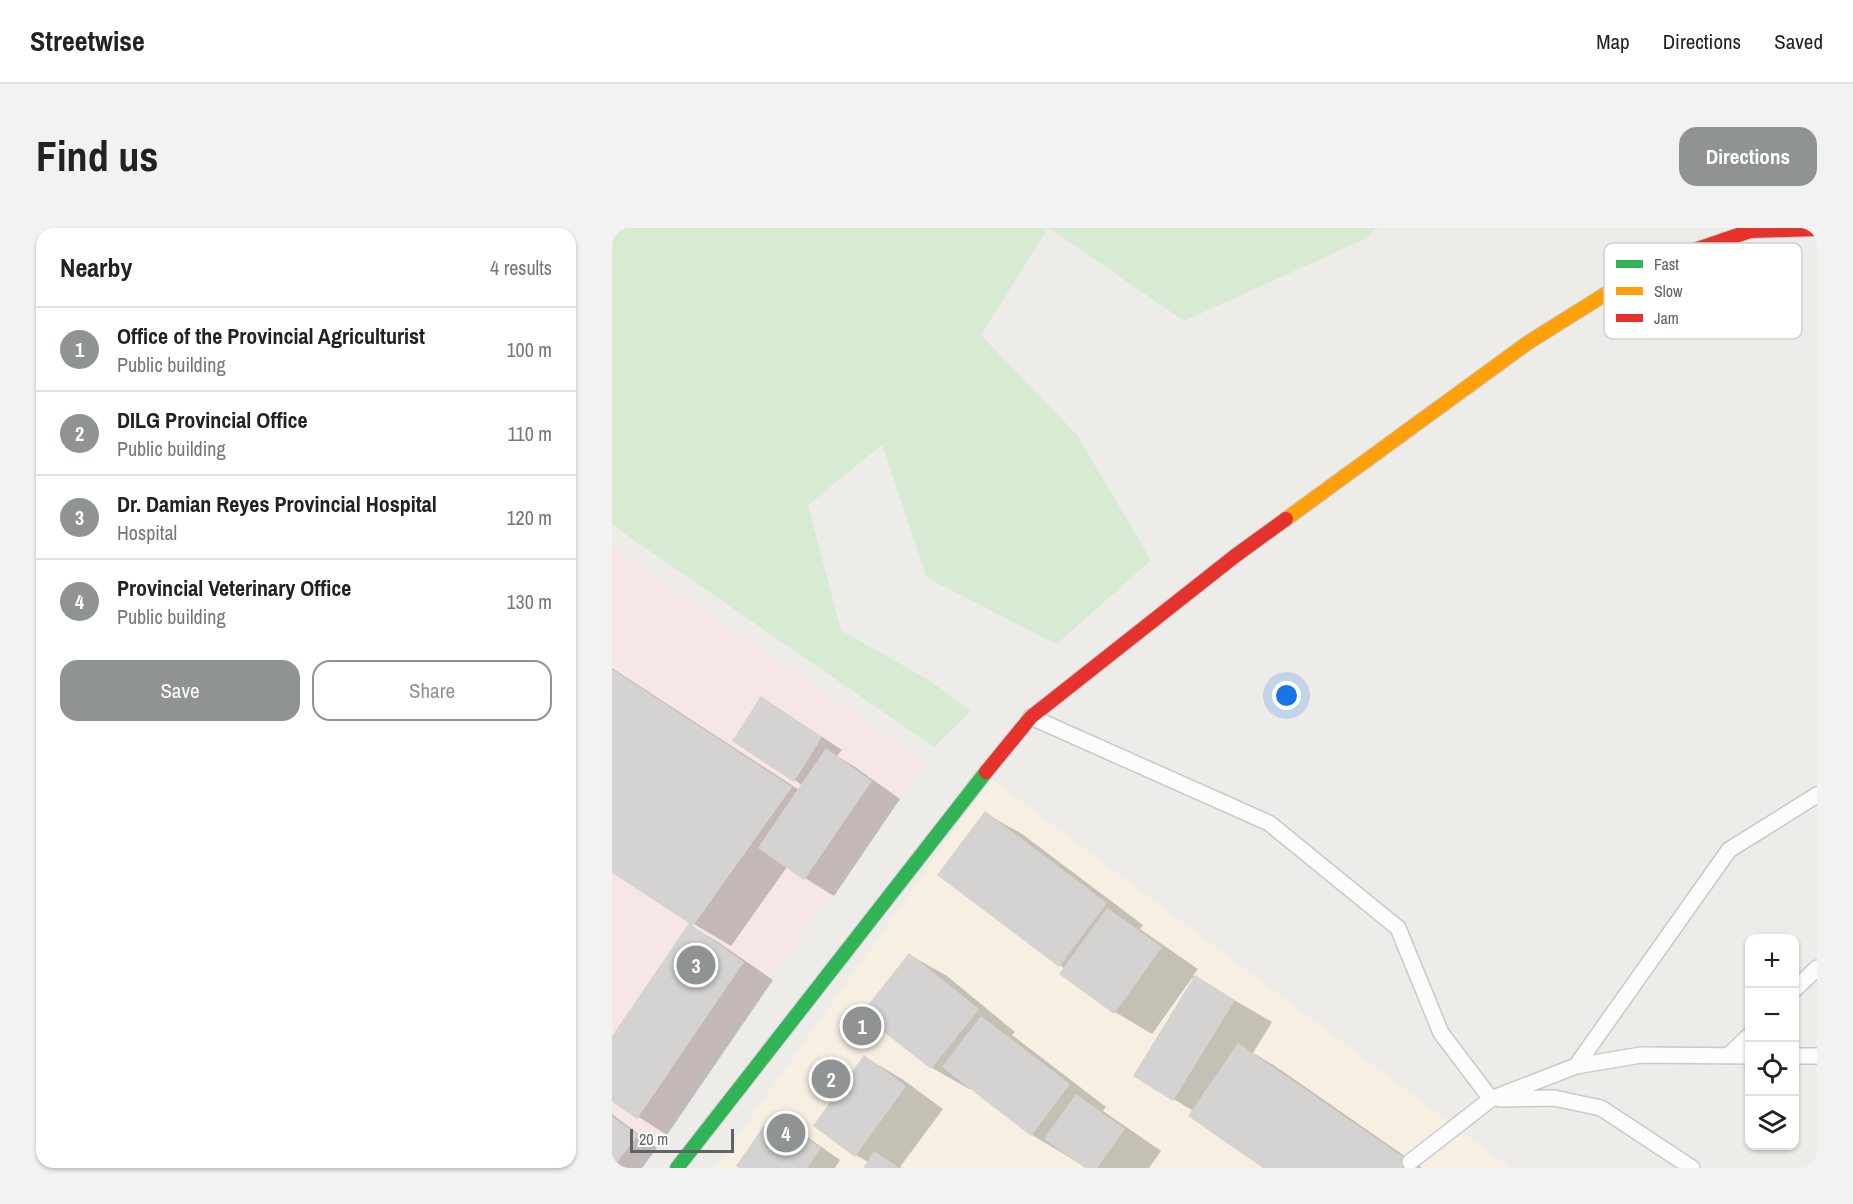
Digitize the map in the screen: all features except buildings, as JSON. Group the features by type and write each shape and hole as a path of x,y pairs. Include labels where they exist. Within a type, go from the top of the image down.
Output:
{"street":[{"path":"1714,243 1750,231 1817,228"},
{"path":"677,1168 1031,717 1235,556 1529,342 1604,295"}],"lane":[{"path":"1031,717 1269,823 1398,928 1441,1033 1491,1099"},
{"path":"1576,1066 1729,850 1817,795"},
{"path":"1796,988 1817,968"},
{"path":"1729,1055 1745,1039"},
{"path":"1410,1162 1491,1099 1576,1066 1641,1055 1745,1056"},
{"path":"1799,1056 1817,1056"},
{"path":"1491,1099 1554,1098 1601,1108 1692,1168"}],"shaded area":[{"path":"612,547 925,762 636,1168 612,1168"},
{"path":"991,779 1510,1168 715,1168"}],"green space":[{"path":"612,228 1048,228 981,335 1077,435 1151,560 1057,644 927,578 882,445 808,505 841,630 927,679 971,711 934,747 612,525"},
{"path":"1049,228 1377,228 1365,239 1184,321"}],"traffic: fast":[{"path":"677,1168 986,772"}],"traffic: slow":[{"path":"1286,519 1529,342 1604,295"}],"traffic: jam":[{"path":"1715,243 1750,231 1817,229"},
{"path":"986,772 1031,717 1235,556 1286,519"}],"place":[{"name":"Dr. Damian Reyes Provincial Hospital","path":"696,965"},
{"name":"Office of the Provincial Agriculturist","path":"862,1026"},
{"name":"DILG Provincial Office","path":"831,1079"},
{"name":"Provincial Veterinary Office","path":"786,1133"}]}
